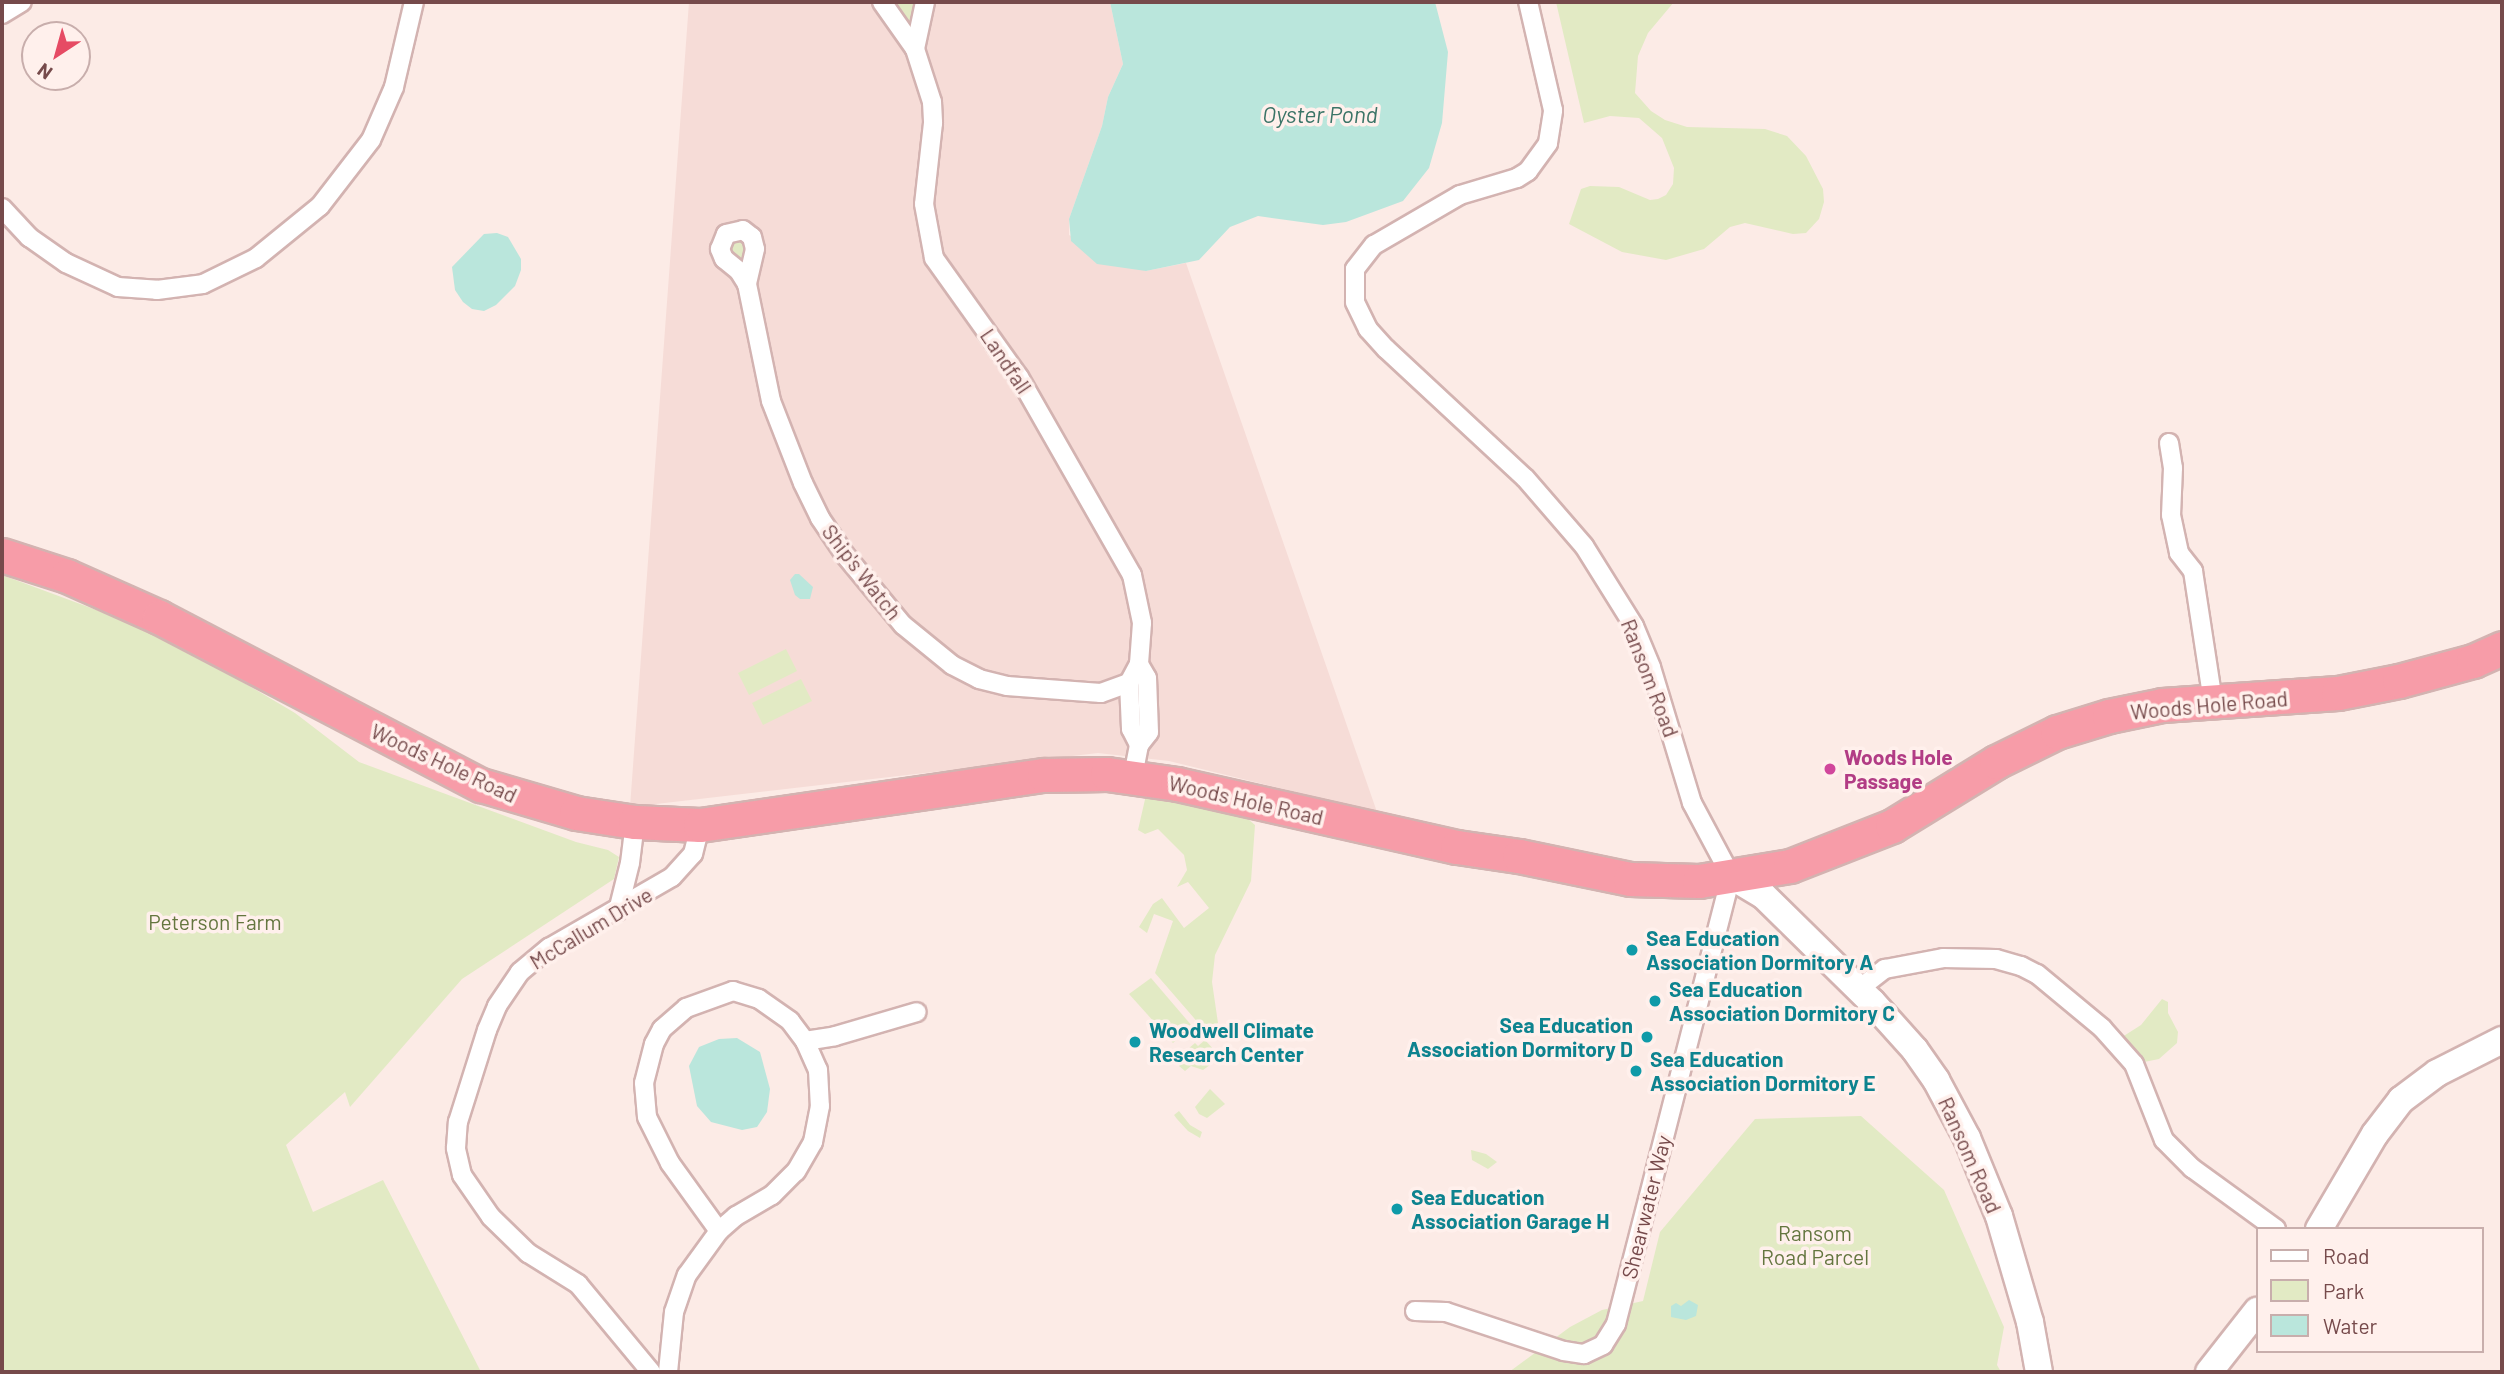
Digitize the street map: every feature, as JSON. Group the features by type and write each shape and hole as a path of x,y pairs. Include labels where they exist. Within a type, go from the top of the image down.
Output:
{"highway":[{"name":"Woods Hole Road","path":"2,555 67,576 140,607 481,785 576,814 635,822 700,825 1136,760 1457,847 1630,879 1699,881 1790,866 1892,825 1996,762 2057,732 2109,716 2162,705 2278,699 2348,691 2473,661 2502,648"}],"main road":[{"name":"Ransom Road","path":"1731,876 1763,895 1859,989 1926,1065 1967,1138 2014,1263 2030,1322 2039,1372"},
{"path":"2320,1227 2375,1134 2401,1100 2437,1073 2502,1040"},
{"path":"2209,1372 2256,1312"}],"street":[{"path":"2,14 22,2"},
{"path":"2,208 29,237 66,263 118,287 157,290 203,284 256,258 320,206 371,140 394,87 414,2"},
{"name":"Landfall","path":"881,2 915,49 927,81 933,113 924,212 934,258 1023,384 1132,575 1142,623 1139,664 1129,683"},
{"path":"915,49 925,2"},
{"name":"Ransom Road","path":"1528,2 1553,110 1548,143 1528,171 1517,178 1460,195 1374,245 1355,270 1354,302 1368,329 1386,349 1525,478 1584,546 1634,626 1655,679 1692,803 1731,876"},
{"name":"Ship's Watch","path":"747,284 771,401 803,483 820,518 845,555 903,625 952,666 979,679 1007,687 1101,693 1129,683"},
{"path":"2169,443 2173,468 2171,516 2179,553 2193,570 2213,702"},
{"name":"Landfall","path":"1136,760 1149,732 1147,678 1139,664"},
{"path":"1129,683 1131,729 1136,760"},
{"name":"McCallum Drive","path":"618,911 630,863 635,822"},
{"name":"McCallum Drive","path":"651,1372 578,1284 528,1254 491,1217 462,1175 456,1148 461,1108 487,1030 508,987 534,959 660,887 686,865 697,843 700,825"},
{"name":"Shearwater Way","path":"1415,1311 1446,1312 1564,1351 1584,1354 1603,1345 1616,1324 1731,876"},
{"path":"1859,989 1885,969 1943,958 1996,959 2021,965 2038,974 2102,1028 2134,1065 2164,1140 2192,1168 2273,1227"},
{"path":"668,1372 674,1312 687,1275 719,1231 736,1216 772,1195 796,1171 813,1142 820,1106 818,1070 805,1041 790,1021 759,999 733,991 686,1008 662,1029 654,1044 645,1083 644,1101 651,1130 670,1163 719,1231"},
{"path":"805,1041 835,1036 917,1012"}],"shaded area":[{"path":"689,2 1110,2 1123,64 1108,97 1102,126 1069,219 1069,235 1146,271 1186,263 1377,812 1169,761 1098,753 630,807"}],"green space":[{"path":"890,2 917,2 911,29"},
{"path":"1556,2 1674,2 1648,33 1638,56 1635,93 1651,111 1665,120 1687,127 1765,129 1787,136 1806,156 1823,189 1824,202 1819,219 1806,233 1793,234 1745,223 1730,227 1704,249 1666,260 1622,252 1569,224 1581,189 1590,186 1619,187 1650,200 1658,199 1666,195 1673,184 1674,168 1662,138 1639,118 1610,116 1584,123"},
{"path":"728,239 748,239 745,258 734,260 725,243"},
{"name":"Peterson Farm","path":"2,575 118,618 205,660 295,713 359,762 576,842 608,850 619,857 614,879 462,979 350,1107 345,1092 286,1145 313,1212 383,1180 481,1372 2,1372"},
{"path":"786,649 797,671 749,695 738,673"},
{"path":"801,679 812,701 763,725 752,703"},
{"path":"1146,795 1248,819 1255,825 1251,881 1215,955 1212,982 1218,1023 1207,1033 1155,973 1173,921 1154,914 1147,933 1139,927 1153,904 1162,898 1184,928 1209,908 1188,882 1177,887 1187,870 1184,855 1158,829 1145,834 1138,830"},
{"path":"1151,978 1192,1026 1173,1043 1129,994"},
{"path":"2162,999 2168,1002 2168,1013 2178,1032 2177,1043 2159,1059 2139,1063 2119,1039 2141,1025"},
{"path":"1205,1040 1216,1052 1210,1065 1203,1070 1191,1066 1185,1071 1179,1066 1186,1057 1182,1054 1195,1043 1198,1046"},
{"path":"1210,1089 1225,1104 1207,1118 1199,1114 1195,1107"},
{"path":"1179,1111 1190,1125 1202,1132 1200,1138 1188,1131 1177,1119 1174,1115"},
{"name":"Ransom Road Parcel","path":"1861,1116 1944,1190 2004,1327 1997,1365 2001,1372 1509,1372 1570,1327 1602,1310 1643,1301 1660,1232 1755,1119"},
{"path":"1471,1150 1486,1154 1497,1162 1488,1169 1472,1160"}],"water":[{"name":"Oyster Pond","path":"1110,2 1435,2 1448,52 1442,123 1429,168 1403,201 1346,222 1323,225 1258,216 1230,227 1199,260 1146,271 1097,264 1071,241 1069,219 1102,126 1108,97 1123,64"},
{"path":"497,233 508,237 521,259 521,270 515,286 496,305 484,311 472,309 455,290 452,267 484,234"},
{"path":"795,574 799,574 813,587 810,599 800,599 795,595 790,580"},
{"path":"737,1038 760,1052 770,1089 767,1112 757,1127 742,1130 711,1122 697,1106 689,1066 699,1047 719,1039"},
{"path":"1689,1300 1698,1305 1696,1316 1686,1320 1671,1317 1671,1306 1676,1303 1681,1306"}],"place":[{"name":"Woods Hole Passage","path":"1830,769"},
{"name":"Sea Education Association Dormitory A","path":"1632,950"},
{"name":"Sea Education Association Dormitory C","path":"1655,1001"},
{"name":"Sea Education Association Dormitory D","path":"1647,1037"},
{"name":"Woodwell Climate Research Center","path":"1135,1042"},
{"name":"Sea Education Association Dormitory E","path":"1636,1071"},
{"name":"Sea Education Association Garage H","path":"1397,1209"}]}
